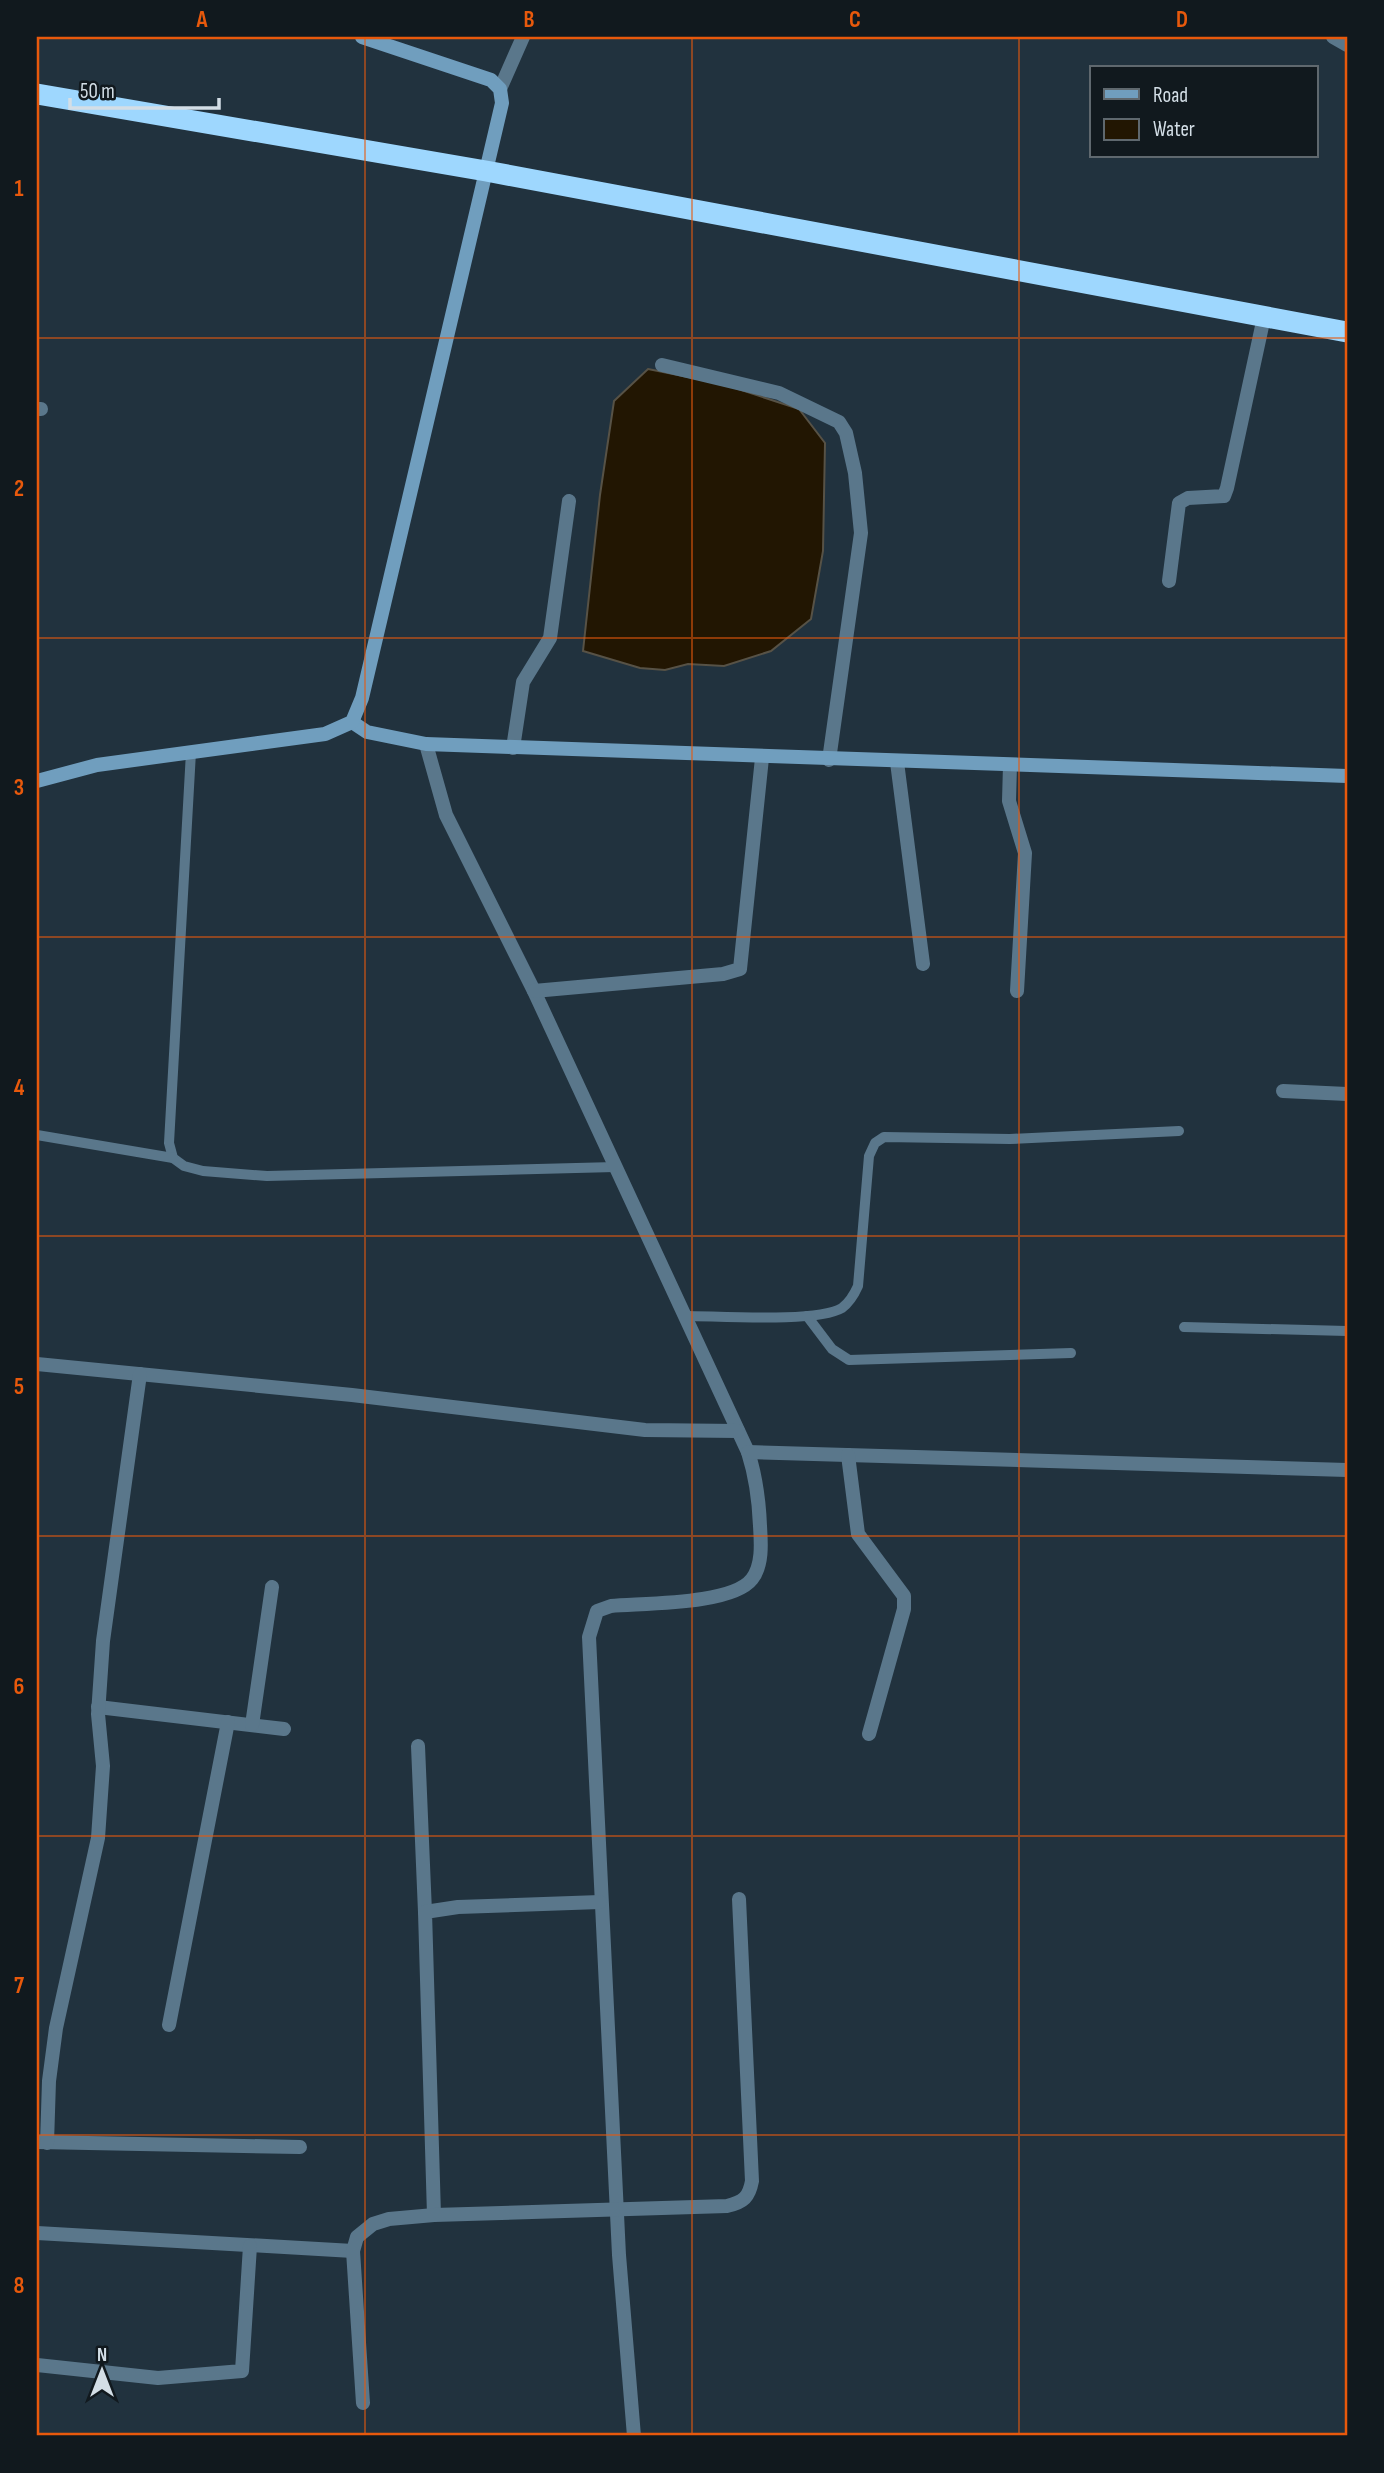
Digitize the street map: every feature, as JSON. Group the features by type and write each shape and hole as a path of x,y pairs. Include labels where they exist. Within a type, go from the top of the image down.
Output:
{"highway":[{"path":"37,94 486,172 1347,332"}],"street":[{"path":"37,781 97,765 325,734 352,722 362,698 502,103 499,89 491,80 362,37"},
{"path":"499,89 523,37"},
{"path":"1333,37 1347,45"},
{"path":"1169,581 1179,503 1188,498 1224,496 1264,317"},
{"path":"662,365 779,393 839,422 846,433 855,473 861,533 829,760"},
{"path":"513,748 523,682 550,638 569,501"},
{"path":"352,722 368,732 426,744 762,758 1347,776"},
{"path":"426,744 446,815 534,991 748,1452 755,1475 760,1518 760,1560 752,1579 728,1593 708,1598 611,1606 597,1611 589,1637 617,2210 634,2436"},
{"path":"534,991 723,974 740,969 762,758"},
{"path":"897,762 923,964"},
{"path":"1010,765 1009,802 1025,853 1017,991"},
{"path":"1283,1091 1347,1094"},
{"path":"37,1364 645,1430 738,1431"},
{"path":"140,1374 103,1641 98,1707 103,1766 97,1838 56,2028 42,2143 300,2147"},
{"path":"748,1452 1347,1470"},
{"path":"848,1455 858,1534 904,1597 904,1609 869,1734"},
{"path":"252,1725 272,1587"},
{"path":"98,1707 284,1729"},
{"path":"169,2025 228,1723"},
{"path":"418,1746 434,2214"},
{"path":"363,2403 353,2251 357,2237 373,2224 434,2214 727,2206 742,2202 750,2193 752,2181 739,1899"},
{"path":"425,1912 458,1907 600,1902"},
{"path":"37,2233 353,2251"},
{"path":"37,2365 158,2378 242,2371 250,2246"}],"lane":[{"path":"173,1158 169,1143 191,752"},
{"path":"685,1316 807,1316 842,1307 852,1298 858,1286 869,1156 875,1143 884,1137 1010,1139 1179,1131"},
{"path":"37,1135 173,1158 184,1166 203,1171 267,1176 615,1167"},
{"path":"807,1316 832,1349 849,1360 1071,1353"},
{"path":"1184,1327 1347,1331"}],"water":[{"path":"648,369 723,384 799,409 825,443 823,551 811,619 771,651 724,666 688,664 665,670 640,668 583,651 600,495 614,401"}]}
